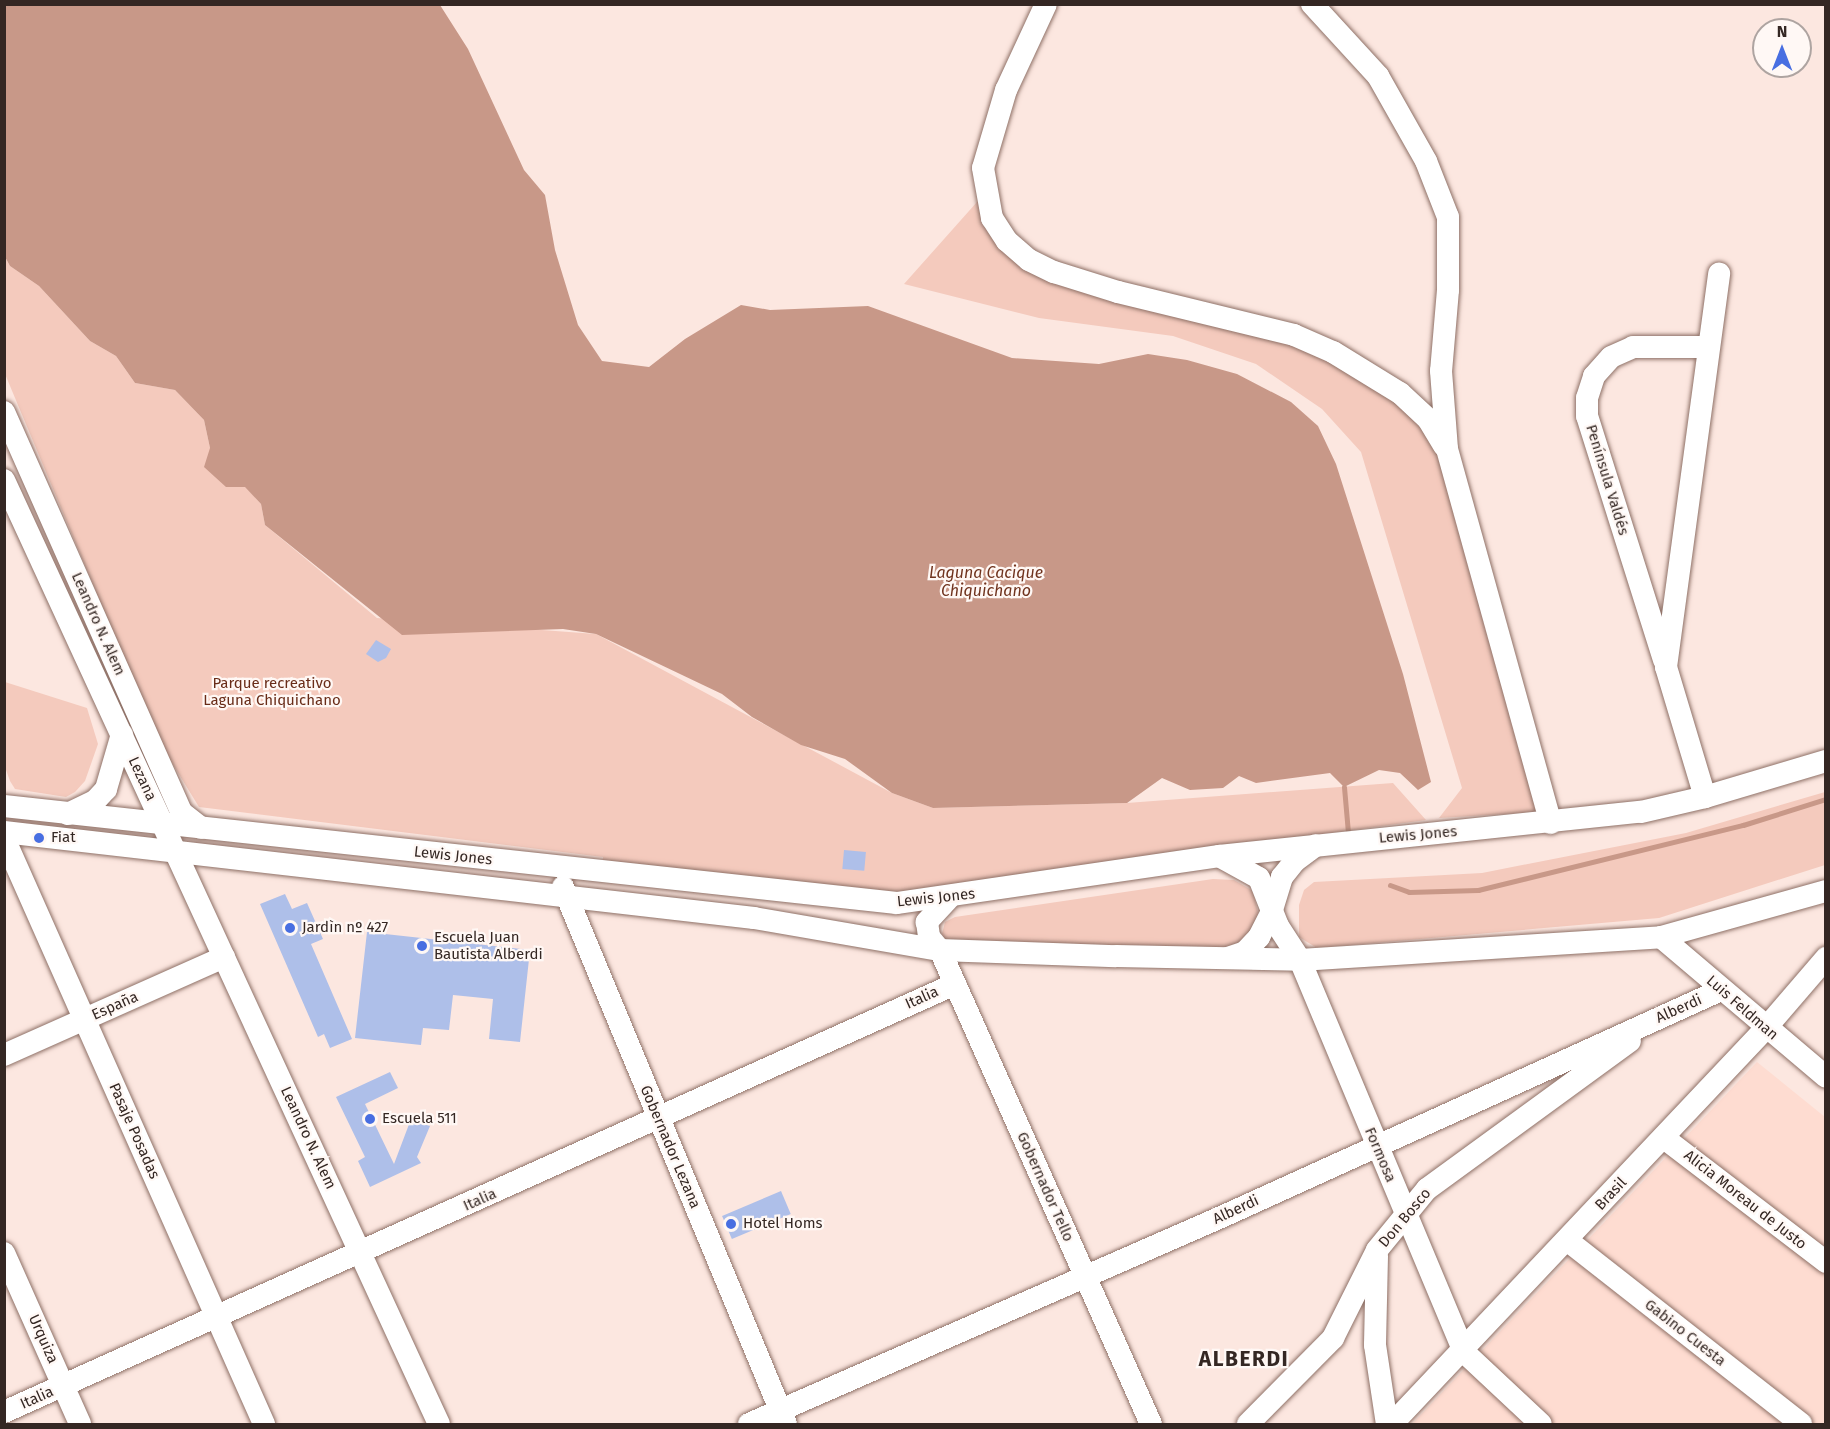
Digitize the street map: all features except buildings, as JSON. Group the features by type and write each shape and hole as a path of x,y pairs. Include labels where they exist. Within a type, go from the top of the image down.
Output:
{"street":[{"path":"1047,4 1005,90 983,168 985,193 992,218 1008,241 1029,260 1118,292 1294,335 1333,352 1400,393 1428,419 1447,449"},
{"path":"1312,4 1378,76 1426,161 1448,217 1448,290 1441,371 1447,449 1551,823"},
{"name":"Península Valdés","path":"1666,667 1707,347 1719,274"},
{"name":"Península Valdés","path":"1705,797 1587,416 1587,398 1594,376 1611,357 1632,347 1707,347"},
{"name":"Leandro N. Alem","path":"4,412 182,813 201,828"},
{"name":"Leandro N. Alem","path":"4,480 109,705"},
{"name":"Lezana","path":"109,705 176,852"},
{"path":"67,815 95,801 106,789 122,734"},
{"name":"Lewis Jones","path":"4,806 67,815 163,823 559,868 897,903 949,898 1219,856 1641,812 1705,797 1826,761"},
{"name":"Lewis Jones","path":"4,832 754,918 940,950 1224,960 1300,960 1661,937 1824,894"},
{"name":"Pasaje Posadas","path":"4,838 264,1425"},
{"path":"1224,960 1245,952 1271,913 1282,877 1295,861 1318,844"},
{"name":"Leandro N. Alem","path":"176,852 439,1425"},
{"name":"Formosa","path":"1219,856 1259,878 1271,913 1300,960 1375,1144 1464,1352 1540,1425"},
{"name":"Gobernador Lezana","path":"559,868 566,897 783,1418"},
{"name":"Gobernador Tello","path":"949,898 927,922 929,937 940,950 1151,1425"},
{"name":"Luis Feldman","path":"1661,937 1766,1029 1826,1077"},
{"name":"España","path":"4,1055 224,957"},
{"name":"Brasil","path":"1392,1425 1464,1352 1766,1029 1826,958"},
{"name":"Italia","path":"4,1412 216,1316 362,1254 657,1116 954,984"},
{"name":"Alberdi","path":"749,1425 783,1418 935,1340 1086,1277 1375,1144 1721,990"},
{"name":"Don Bosco","path":"1248,1425 1333,1338 1377,1251 1427,1189 1667,1014"},
{"name":"Alicia Moreau de Justo","path":"1664,1137 1826,1262"},
{"name":"Gabino Cuesta","path":"1568,1241 1802,1425"},
{"path":"1377,1251 1375,1345 1387,1425"},
{"name":"Urquiza","path":"4,1253 81,1425"},
{"path":"1333,1338 1347,1332 1360,1334 1375,1345"}],"shaded area":[{"path":"1757,1062 1825,1117 1825,1424 1412,1424"}],"green space":[{"path":"985,193 1029,260 1294,335 1428,419 1555,811 1439,818 1462,788 1361,452 1322,409 1256,364 1173,336 1039,318 904,284"},
{"name":"Parque recreativo Laguna Chiquichano","path":"4,255 10,266 39,286 90,341 116,356 135,383 175,390 204,420 210,448 261,504 265,525 377,618 596,634 892,793 933,808 1127,803 1393,783 1426,820 893,893 603,860 603,857 199,807 158,740 5,374"},
{"path":"5,682 87,708 98,744 85,781 75,792 66,797 15,789 5,767"},
{"path":"1825,792 1825,865 1659,918 1317,948 1299,937 1299,905 1304,890 1314,882 1482,873 1686,833"},
{"path":"1213,879 1234,880 1253,891 1258,913 1254,934 1219,954 945,942 942,934 945,922 955,917"}],"water":[{"name":"Laguna Cacique Chiquichano","path":"4,5 440,5 468,49 524,170 545,195 555,250 578,325 602,361 649,367 685,339 741,305 770,310 868,306 1012,358 1099,364 1148,354 1187,360 1237,374 1291,402 1318,426 1336,464 1403,674 1431,782 1418,790 1400,773 1379,770 1344,787 1330,773 1256,783 1239,776 1223,788 1190,790 1162,778 1127,803 933,808 892,793 845,759 801,745 752,717 722,694 596,634 563,629 402,635 265,525 261,504 245,487 226,487 204,467 210,448 204,420 175,390 135,383 116,356 90,341 39,286 10,266 4,255"}],"waterway":[{"path":"1344,787 1348,833"},
{"path":"1390,885 1409,892 1478,890 1743,825 1826,799"}],"place":[{"name":"Fiat","path":"39,838"},
{"name":"Jardìn nº 427","path":"290,928"},
{"name":"Escuela Juan Bautista Alberdi","path":"422,946"},
{"name":"Escuela 511","path":"370,1119"},
{"name":"Hotel Homs","path":"731,1224"}],"district":[{"name":"ALBERDI","path":"1244,1359"}]}
